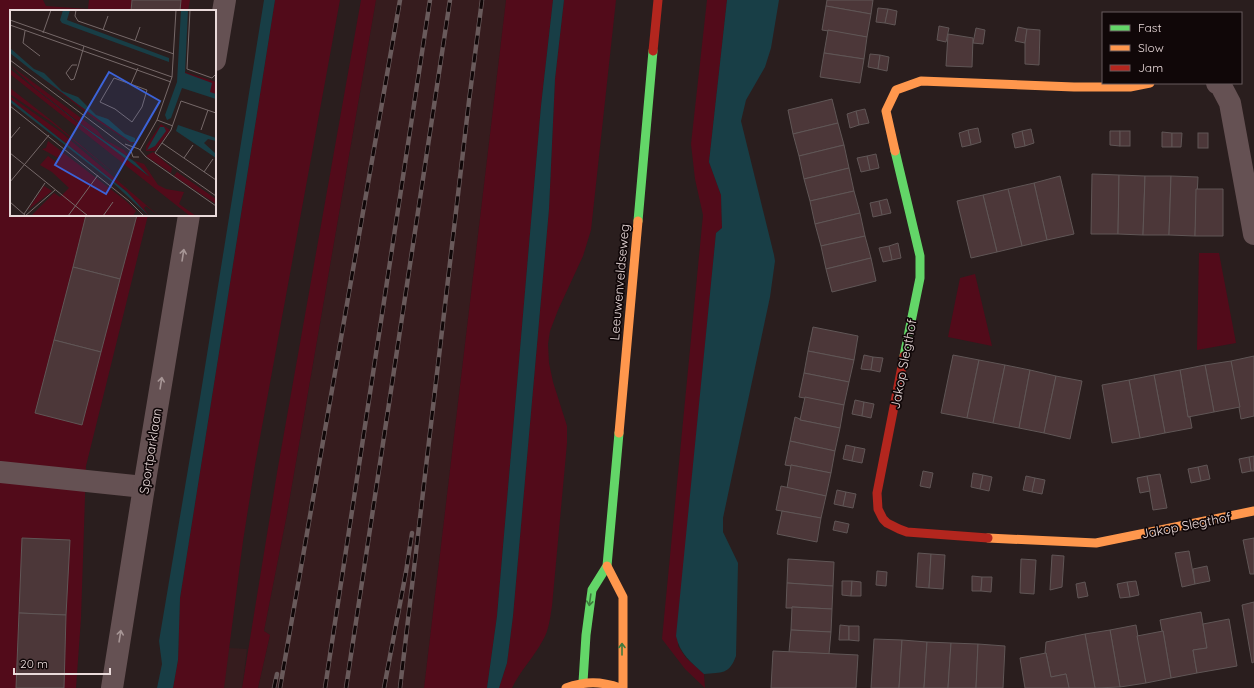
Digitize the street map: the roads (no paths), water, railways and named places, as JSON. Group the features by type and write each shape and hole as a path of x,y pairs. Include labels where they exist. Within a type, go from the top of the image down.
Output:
{"street":[{"path":"216,54 225,0"},
{"name":"Leeuwenveldseweg","path":"583,682 586,634 592,590 607,566 658,0"},
{"name":"Jakop Slegthof","path":"1145,84 1130,87 1081,87 921,81 896,90 886,111 920,256 920,278 877,493 877,509 883,521 893,528 907,532 1019,540 1096,543 1254,511"},
{"path":"1220,84 1230,103 1254,234"},
{"name":"Sportparklaan","path":"112,688 189,216"},
{"path":"0,472 144,487"},
{"path":"566,688 583,682 600,682 621,688 623,597 607,566"}],"water":[{"path":"264,0 275,0 180,598 178,660 173,688 157,688 162,664 159,641"},
{"path":"553,0 564,0 555,79 549,209 513,616 507,663 499,688 487,688 497,616 541,106"},
{"path":"727,0 779,0 771,48 765,67 746,100 741,121 775,261 770,297 723,518 723,532 738,563 736,656 728,670 704,674 683,653 676,636 716,233 722,228 721,195 709,162"}],"railway":[{"path":"280,688 400,0"},
{"path":"325,688 430,0"},
{"path":"346,688 450,0"},
{"path":"400,688 482,0"},
{"path":"384,688 412,533"},
{"path":"274,688 277,674"}]}
